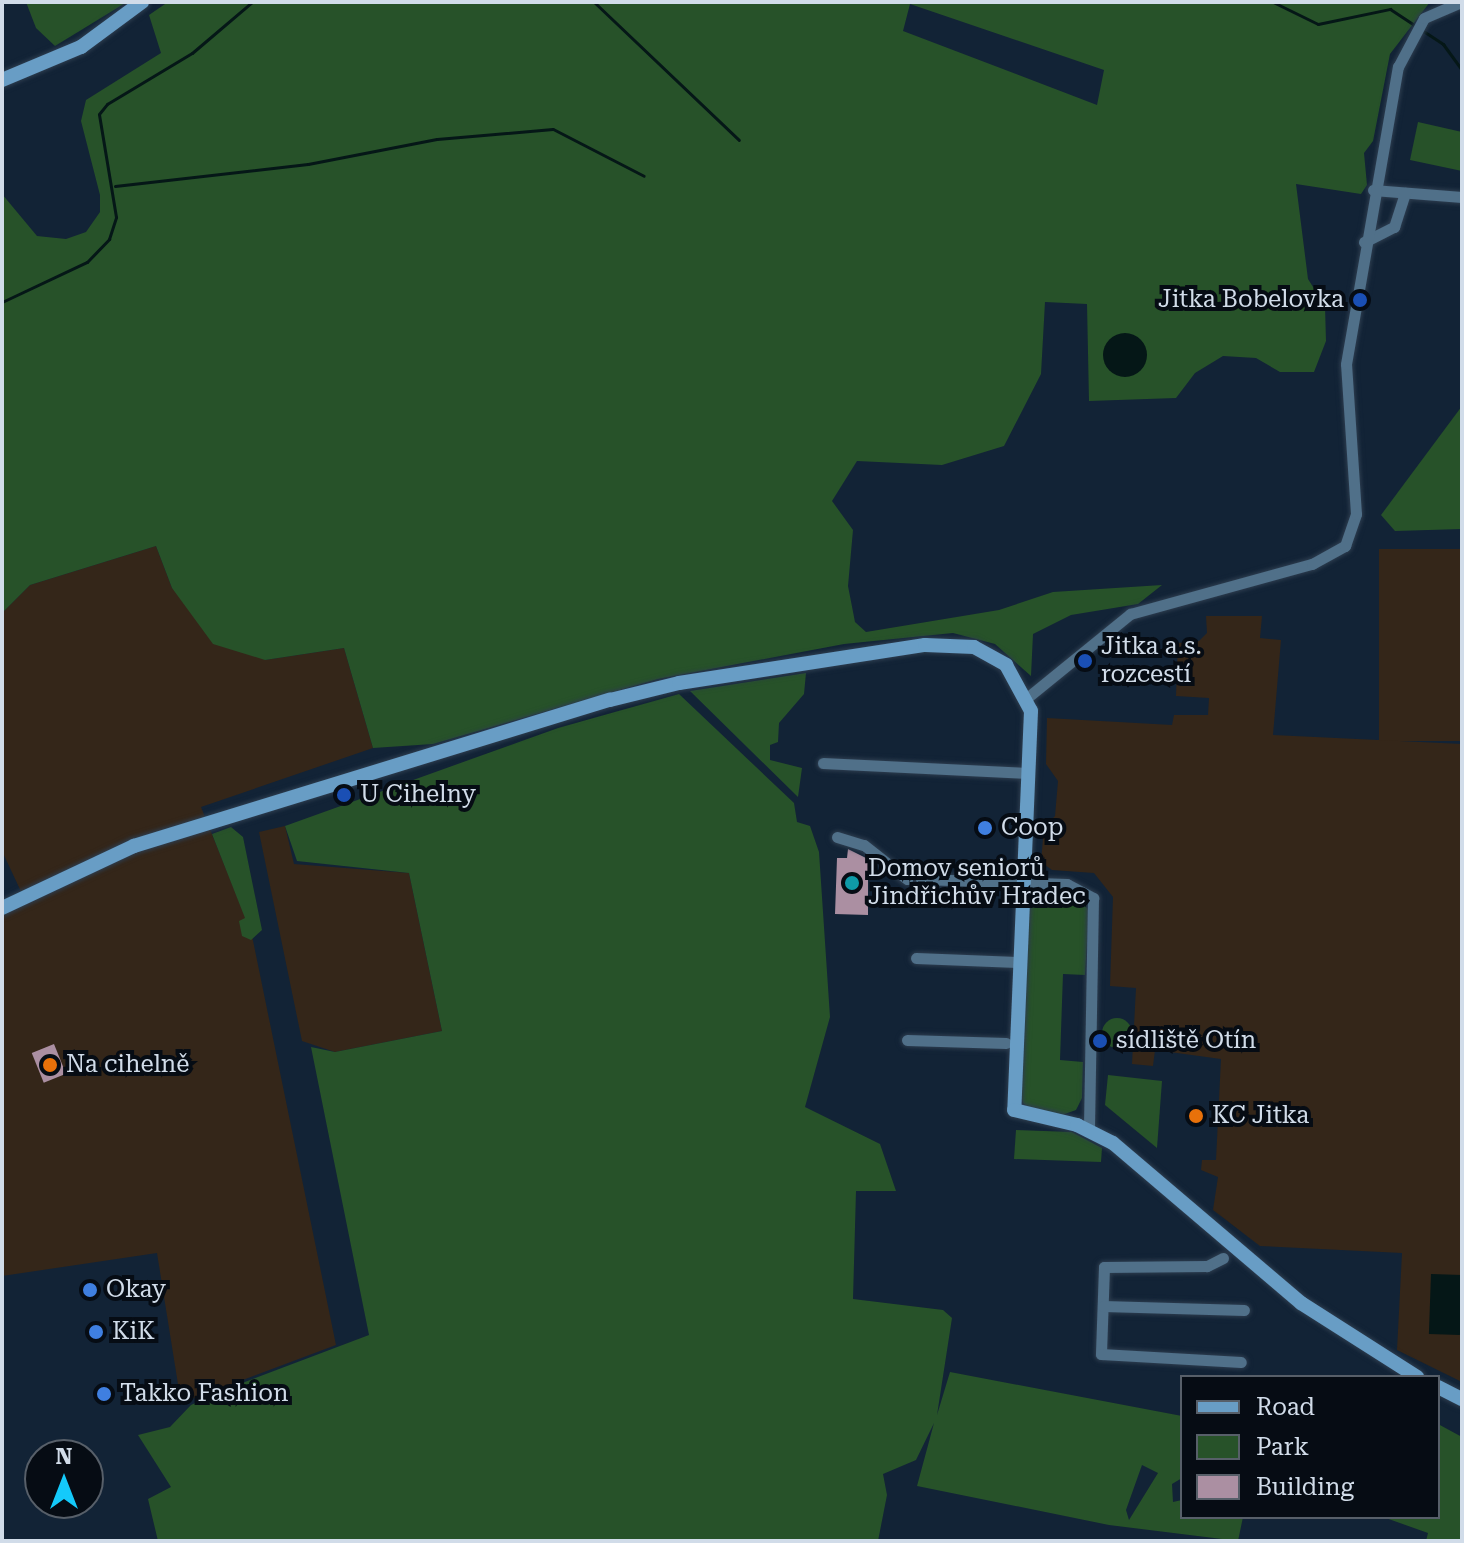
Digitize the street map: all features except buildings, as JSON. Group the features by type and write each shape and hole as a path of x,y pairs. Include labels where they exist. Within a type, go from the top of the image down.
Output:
{"street":[{"path":"2,80 81,47 142,2"},
{"path":"1028,697 1130,614 1312,564 1345,546 1356,514 1344,384 1373,190 1409,38 1424,18 1461,2"},
{"path":"1373,190 1462,197"},
{"path":"1364,242 1394,227 1405,193"},
{"path":"2,908 134,846 679,683 958,644 994,656 1028,697 1028,773 1017,962 1014,1110 1089,1130 1113,1143 1301,1303 1414,1375"},
{"path":"823,763 1028,773"},
{"path":"837,837 864,845 907,879"},
{"path":"921,879 1080,887 1096,907 1089,1130"},
{"path":"916,958 1017,962"},
{"path":"907,1040 1006,1043"},
{"path":"1223,1258 1207,1266 1111,1262 1104,1267 1104,1358 1241,1362"},
{"path":"1103,1306 1244,1310"},
{"path":"1440,1388 1462,1399"}],"shaded area":[{"path":"1125,333 1140,340 1147,355 1140,370 1125,377 1110,370 1103,355 1110,340"},
{"name":"U Cihelny","path":"156,546 172,588 265,660 344,648 373,748 201,807 251,931 336,1345 181,1403 157,1253 2,1276 2,914 25,900 2,851 2,613 30,585"},
{"path":"1379,549 1462,549 1462,741 1379,741"},
{"path":"1206,616 1262,616 1260,638 1281,640 1273,735 1462,744 1462,1382 1397,1350 1402,1253 1260,1246 1213,1210 1218,1177 1201,1170 1202,1160 1216,1160 1221,1059 1155,1050 1153,1066 1132,1064 1136,988 1110,986 1113,897 1094,873 1052,870 1041,862 1044,827 1055,816 1058,781 1046,764 1047,718 1172,725 1174,715 1208,715 1209,698 1176,696 1178,643 1199,641 1207,633"},
{"path":"285,826 294,864 409,873 442,1031 335,1052 302,1041 259,832"},
{"path":"1431,1274 1462,1275 1460,1335 1429,1334"}],"green space":[{"path":"26,2 127,2 55,46 36,28"},
{"path":"168,2 1430,2 1390,54 1373,141 1364,153 1367,185 1361,194 1296,184 1308,279 1325,306 1326,341 1314,372 1280,372 1256,358 1223,356 1195,373 1176,398 1089,401 1087,304 1045,302 1041,374 1004,446 942,465 857,461 832,501 853,530 848,586 855,622 866,632 999,610 1053,592 1162,585 1138,604 1071,615 1033,634 1031,676 995,644 953,633 844,644 658,679 433,744 373,748 344,648 265,660 213,644 172,588 156,546 30,585 2,613 2,194 37,236 66,239 86,232 100,212 100,195 81,121 86,100 161,53 149,15","holes":["910,4 1104,70 1097,105 903,31"]},
{"path":"1418,122 1462,132 1462,171 1410,160"},
{"path":"1462,406 1462,529 1395,531 1381,515"},
{"path":"806,673 804,694 779,723 778,742 770,745 770,760 802,768 798,797 690,691"},
{"path":"679,694 794,803 797,822 810,826 819,852 830,1017 805,1107 880,1144 896,1191 856,1191 853,1299 943,1310 952,1318 937,1415 950,1372 1180,1416 1180,1479 1172,1484 1173,1502 1180,1500 1180,1519 1243,1519 1238,1541 1109,1525 917,1486 934,1423 916,1460 883,1474 887,1495 878,1541 158,1541 148,1499 171,1487 138,1435 170,1427 191,1405 224,1390 369,1335 311,1047 335,1052 442,1031 409,873 297,861 285,826 558,728","holes":["1142,1465 1158,1473 1129,1520 1126,1510"]},
{"path":"231,827 243,837 262,930 251,940 242,936 239,921 245,918 212,834"},
{"path":"1030,892 1074,895 1089,910 1085,975 1063,974 1060,1060 1083,1062 1082,1098 1076,1110 1062,1115 1036,1113 1023,1103 1018,1086"},
{"path":"1117,1018 1123,1019 1131,1027 1131,1039 1123,1047 1117,1048 1111,1047 1103,1039 1102,1033 1103,1027 1111,1019"},
{"path":"1108,1075 1162,1081 1157,1148 1105,1105"},
{"path":"1016,1130 1072,1132 1102,1148 1101,1162 1014,1159"},
{"path":"1440,1425 1462,1437 1462,1541 1426,1541 1428,1533 1389,1519 1440,1519"}],"waterway":[{"path":"2,302 87,262 109,239 116,217 99,114 107,104 192,53 252,2"},
{"path":"594,2 739,140"},
{"path":"1273,2 1318,24 1390,9 1443,44 1462,70"},
{"path":"115,186 308,164 437,139 553,129 644,176"}],"place":[{"name":"Jitka Bobelovka","path":"1360,300"},
{"name":"Jitka a.s. rozcestí","path":"1085,661"},
{"name":"U Cihelny","path":"344,795"},
{"name":"Coop","path":"985,828"},
{"name":"Domov seniorů Jindřichův Hradec","path":"852,883"},
{"name":"sídliště Otín","path":"1100,1041"},
{"name":"Na cihelně","path":"50,1065"},
{"name":"KC Jitka","path":"1196,1116"},
{"name":"Okay","path":"90,1290"},
{"name":"KiK","path":"96,1332"},
{"name":"Takko Fashion","path":"104,1394"}]}
